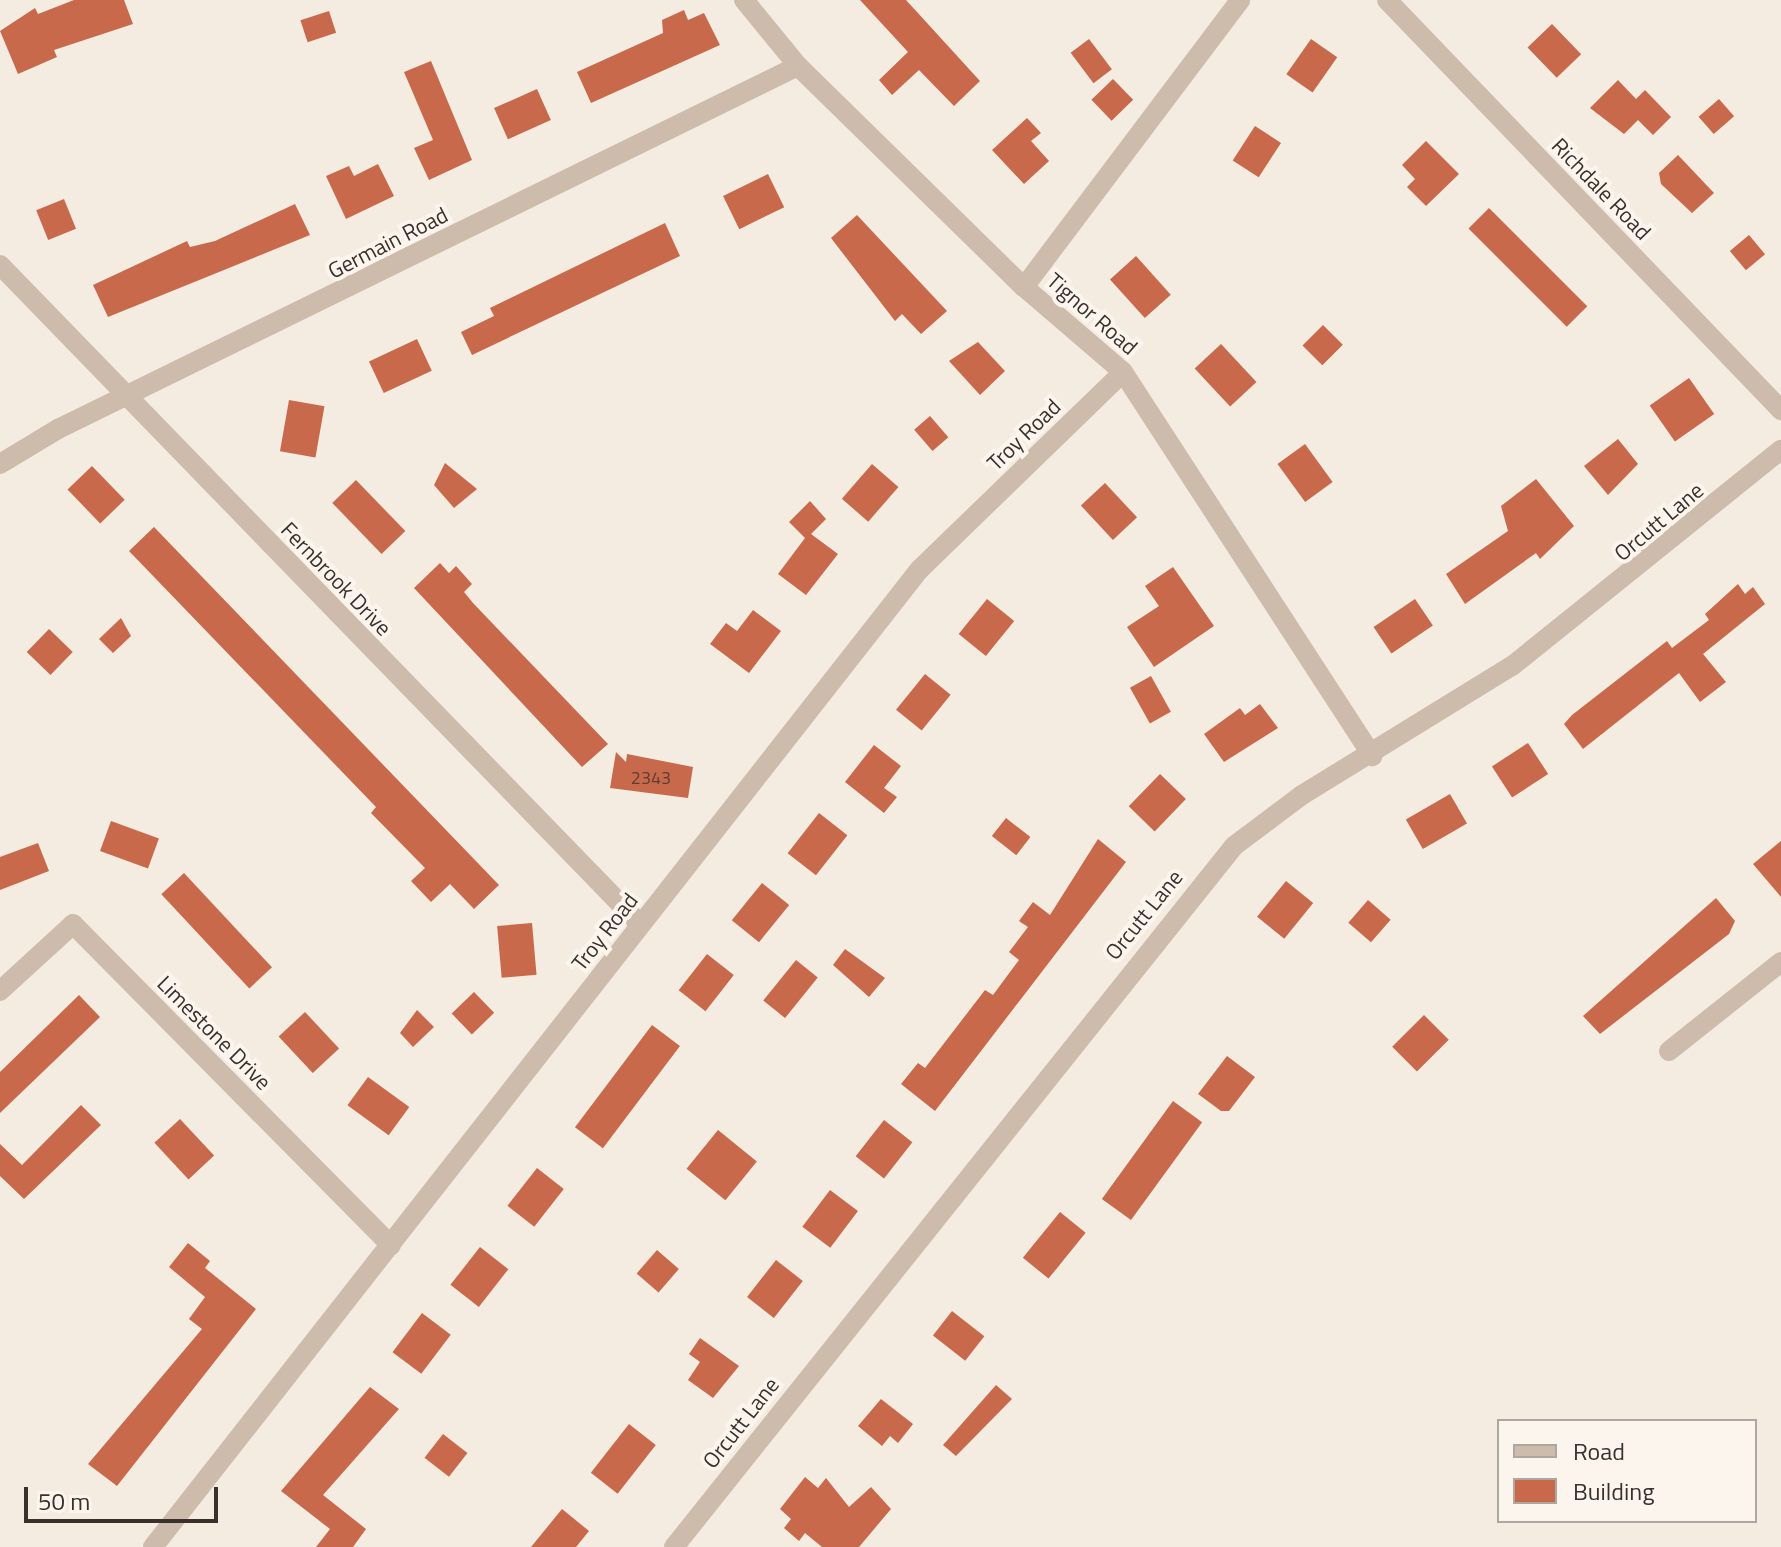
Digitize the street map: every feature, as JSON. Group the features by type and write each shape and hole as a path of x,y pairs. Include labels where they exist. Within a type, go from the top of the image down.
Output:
{"street":[{"name":"Tignor Road","path":"744,0 798,66 1024,287 1123,372 1372,756"},
{"path":"1024,287 1240,0"},
{"name":"Richdale Road","path":"1387,0 1781,410"},
{"name":"Germain Road","path":"0,464 798,66"},
{"name":"Fernbrook Drive","path":"0,265 640,924"},
{"name":"Troy Road","path":"153,1547 919,570 1123,372"},
{"name":"Orcutt Lane","path":"674,1547 1197,887 1259,824 1372,756 1603,600 1781,450"},
{"name":"Limestone Drive","path":"0,991 73,924 391,1245"},
{"path":"1669,1051 1781,962"}],"building":[{"path":"74,0 124,0 133,24 54,50 57,57 18,74 0,31 35,8 38,14"},
{"path":"860,0 906,0 980,81 954,106 919,70 892,95 879,80 908,52"},
{"path":"684,10 688,20 704,13 720,45 591,103 577,72 663,33 662,20"},
{"path":"329,11 336,33 308,42 300,20"},
{"path":"1552,24 1581,54 1557,78 1528,48"},
{"path":"1089,39 1112,69 1094,83 1071,53"},
{"path":"1311,39 1337,57 1313,93 1286,74"},
{"path":"431,61 472,160 429,180 414,148 433,140 404,72"},
{"path":"1113,79 1133,100 1112,121 1091,100"},
{"path":"1618,80 1636,99 1645,90 1671,117 1653,135 1638,120 1624,134 1590,108"},
{"path":"537,89 551,120 508,139 494,108"},
{"path":"1719,99 1734,116 1714,134 1699,117"},
{"path":"1027,118 1041,133 1031,141 1049,161 1024,184 992,150"},
{"path":"1255,126 1281,143 1259,177 1233,160"},
{"path":"1426,141 1459,174 1426,206 1407,187 1415,179 1402,165"},
{"path":"1678,155 1714,193 1692,213 1661,184 1659,173"},
{"path":"378,164 394,196 346,219 326,176 349,166 354,176"},
{"path":"768,174 784,207 739,229 723,196"},
{"path":"64,199 76,229 48,240 36,210"},
{"path":"295,204 310,235 108,317 93,285 187,241 190,247 215,241"},
{"path":"1489,208 1587,306 1567,327 1468,229"},
{"path":"857,215 947,311 921,334 902,314 895,321 831,238"},
{"path":"665,223 680,256 472,355 461,332 494,316 490,308"},
{"path":"1749,235 1765,254 1746,270 1730,251"},
{"path":"1136,256 1171,295 1145,318 1110,279"},
{"path":"1323,325 1343,345 1322,365 1302,346"},
{"path":"417,339 432,371 384,393 369,361"},
{"path":"978,342 1005,371 980,395 949,361"},
{"path":"1221,344 1256,382 1230,407 1195,369"},
{"path":"1689,378 1714,414 1675,442 1650,406"},
{"path":"289,400 324,406 315,457 280,451"},
{"path":"930,416 948,437 933,451 914,430"},
{"path":"1618,439 1638,464 1608,495 1584,466"},
{"path":"1305,444 1333,482 1305,502 1277,464"},
{"path":"445,463 477,489 454,508 434,485"},
{"path":"872,464 898,487 868,522 842,499"},
{"path":"92,466 125,500 100,523 68,490"},
{"path":"1536,479 1574,526 1540,559 1536,553 1465,604 1446,574 1508,531 1501,506"},
{"path":"356,480 405,531 382,554 332,503"},
{"path":"1105,483 1137,517 1113,540 1081,506"},
{"path":"810,501 826,519 811,534 838,554 806,595 778,574 805,538 789,522"},
{"path":"154,527 499,885 474,909 450,884 431,902 411,881 425,868 371,813 376,807 129,551"},
{"path":"440,563 449,573 456,566 472,584 464,592 473,603 608,744 582,767 414,588"},
{"path":"1173,567 1214,626 1154,667 1127,627 1159,606 1145,586"},
{"path":"1738,584 1745,594 1753,587 1765,604 1703,654 1726,682 1700,702 1679,673 1583,749 1564,724 1572,715 1667,641 1672,648 1709,620 1705,614"},
{"path":"987,599 1014,621 986,656 959,634"},
{"path":"1415,599 1433,626 1391,653 1374,627"},
{"path":"753,610 781,631 749,673 710,644 726,623 737,631"},
{"path":"121,618 131,636 113,653 99,639"},
{"path":"49,629 73,652 51,675 27,652"},
{"path":"925,674 951,695 922,731 896,710"},
{"path":"1151,676 1171,712 1150,723 1130,688"},
{"path":"1260,704 1278,728 1224,762 1204,734 1240,708 1245,715"},
{"path":"1528,743 1548,774 1512,797 1492,766"},
{"path":"874,745 901,766 884,788 897,797 884,813 845,782"},
{"path":"616,752 626,762 627,754 693,767 688,798 610,788"},
{"path":"1160,774 1186,799 1155,831 1129,806"},
{"path":"1450,794 1467,823 1423,849 1406,820"},
{"path":"819,813 847,835 816,875 788,853"},
{"path":"1006,818 1030,837 1016,855 992,836"},
{"path":"111,821 159,838 148,869 100,851"},
{"path":"1098,839 1126,862 935,1111 901,1084 918,1063 925,1068 985,990 993,995 1019,960 1009,952 1028,927 1019,921 1033,902 1050,915"},
{"path":"1781,841 1781,897 1753,864"},
{"path":"38,843 49,871 0,890 0,857"},
{"path":"184,873 272,967 249,988 161,894"},
{"path":"1286,881 1313,903 1284,939 1257,917"},
{"path":"762,883 789,905 759,942 732,920"},
{"path":"1716,898 1735,921 1729,934 1600,1034 1583,1016"},
{"path":"1368,900 1391,920 1371,942 1348,923"},
{"path":"532,923 537,975 502,978 497,926"},
{"path":"845,949 885,978 869,997 833,965"},
{"path":"707,954 734,975 705,1011 679,990"},
{"path":"796,960 818,978 785,1018 763,1000"},
{"path":"474,992 494,1013 472,1034 452,1014"},
{"path":"79,995 100,1017 0,1113 0,1072"},
{"path":"417,1010 434,1027 413,1047 400,1033"},
{"path":"305,1012 339,1049 313,1073 279,1037"},
{"path":"1424,1015 1449,1040 1417,1072 1392,1047"},
{"path":"652,1025 680,1046 603,1148 575,1127"},
{"path":"1227,1056 1255,1077 1229,1111 1221,1111 1198,1094"},
{"path":"368,1077 409,1107 389,1135 347,1105"},
{"path":"1173,1101 1202,1122 1131,1220 1102,1199"},
{"path":"81,1105 101,1125 24,1199 0,1176 0,1144 22,1165"},
{"path":"180,1119 214,1156 189,1179 154,1143"},
{"path":"884,1120 912,1142 884,1178 856,1156"},
{"path":"718,1130 757,1161 725,1200 687,1169"},
{"path":"537,1168 564,1189 534,1227 507,1206"},
{"path":"830,1190 858,1211 830,1248 802,1227"},
{"path":"1060,1212 1086,1233 1049,1279 1023,1258"},
{"path":"188,1243 210,1261 205,1268 256,1309 117,1486 88,1464 202,1329 189,1319 205,1297 169,1267"},
{"path":"480,1247 508,1269 479,1307 450,1285"},
{"path":"657,1250 679,1269 659,1292 637,1273"},
{"path":"776,1260 803,1281 774,1318 747,1297"},
{"path":"952,1311 984,1336 965,1361 933,1335"},
{"path":"422,1313 451,1335 421,1374 393,1352"},
{"path":"700,1338 739,1366 713,1398 688,1380 700,1362 689,1354"},
{"path":"996,1385 1012,1399 956,1456 943,1445"},
{"path":"370,1387 399,1409 323,1495 366,1529 353,1547 316,1547 330,1529 281,1491"},
{"path":"881,1399 913,1424 898,1443 890,1436 882,1446 858,1426"},
{"path":"629,1424 656,1445 618,1494 591,1473"},
{"path":"443,1434 467,1453 449,1477 425,1458"},
{"path":"805,1477 818,1488 826,1478 849,1507 871,1487 891,1509 859,1547 822,1547 805,1533 799,1541 784,1528 791,1519 780,1509"},
{"path":"562,1509 589,1531 576,1547 531,1547"}]}
